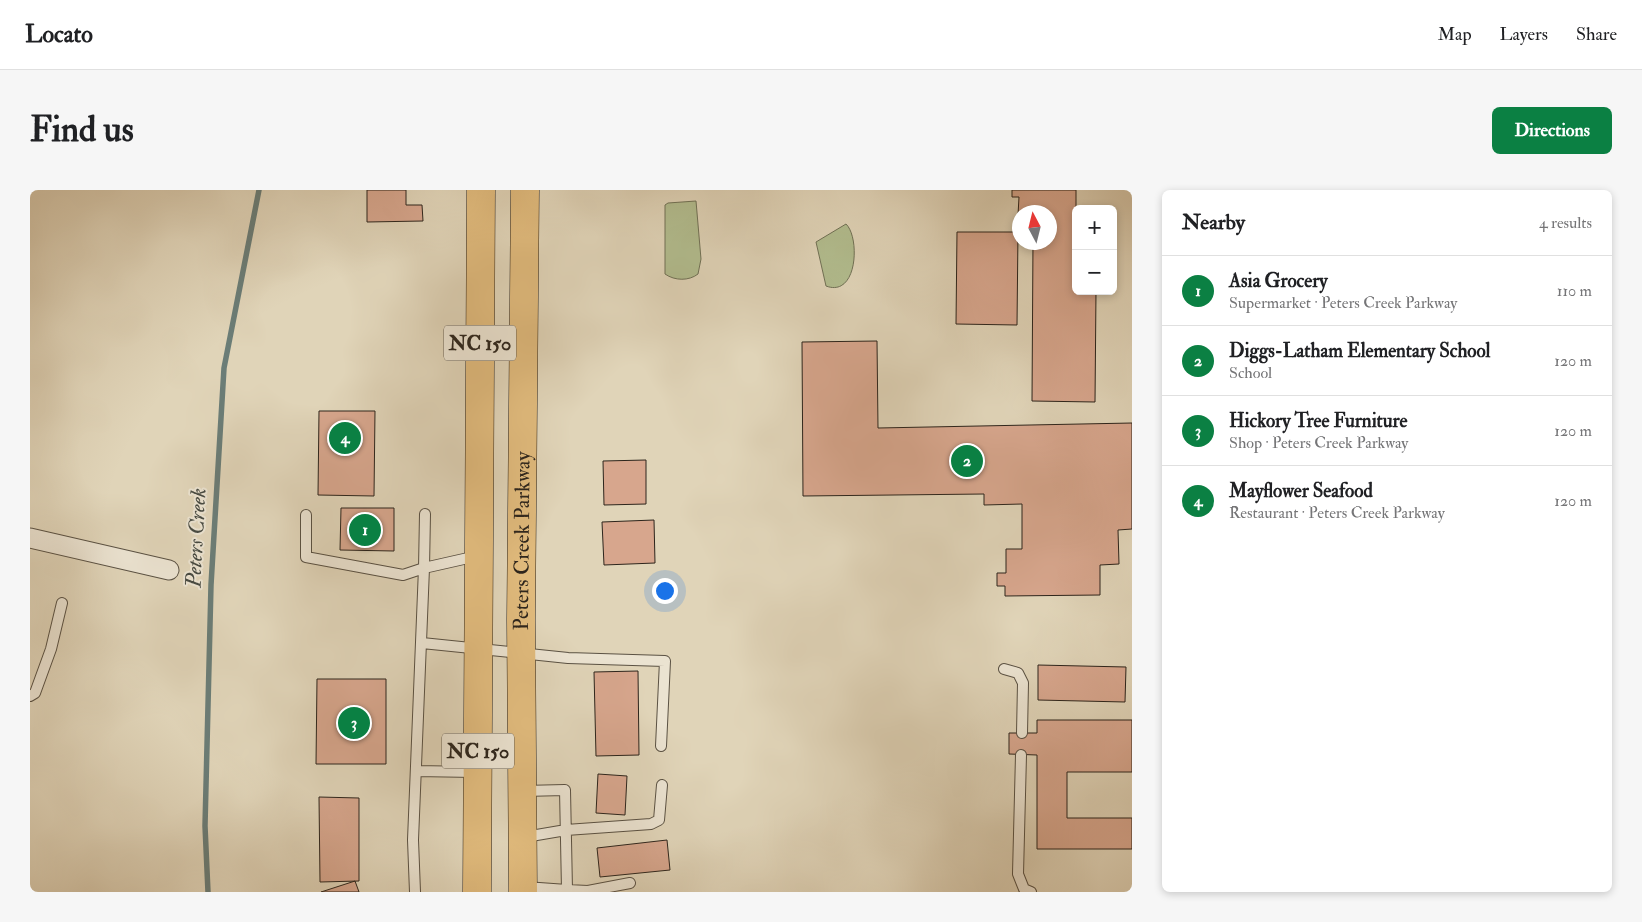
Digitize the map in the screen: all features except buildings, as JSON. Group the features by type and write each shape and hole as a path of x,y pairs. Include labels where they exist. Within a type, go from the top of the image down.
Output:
{"main road":[{"name":"Peters Creek Parkway","path":"477,892 481,190"},
{"name":"Peters Creek Parkway","path":"523,889 521,607 524,190"},
{"path":"479,609 521,607"}],"street":[{"path":"30,538 169,570"}],"lane":[{"path":"415,892 413,840 422,643 424,514"},
{"path":"306,515 306,557 403,575 479,555"},
{"path":"30,696 35,693 51,649 62,603"},
{"path":"422,643 521,655 665,661 661,746"},
{"path":"1004,669 1018,673 1023,683 1022,733"},
{"path":"1021,754 1018,874 1024,889 1031,892"},
{"path":"416,771 478,772"},
{"path":"523,837 566,830 651,824 659,820 662,785"},
{"path":"522,791 565,790 567,891"},
{"path":"523,889 588,891 630,883"}],"green space":[{"path":"696,201 701,259 698,274 686,279 673,278 665,274 665,205 668,203"},
{"path":"846,224 853,241 854,252 850,275 845,283 837,287 826,286 816,242"}],"waterway":[{"name":"Peters Creek","path":"208,892 205,826 211,585 224,368 259,190"}],"place":[{"name":"Mayflower Seafood","path":"345,438"},
{"name":"Diggs-Latham Elementary School","path":"967,461"},
{"name":"Asia Grocery","path":"365,530"},
{"name":"Hickory Tree Furniture","path":"354,723"}]}
